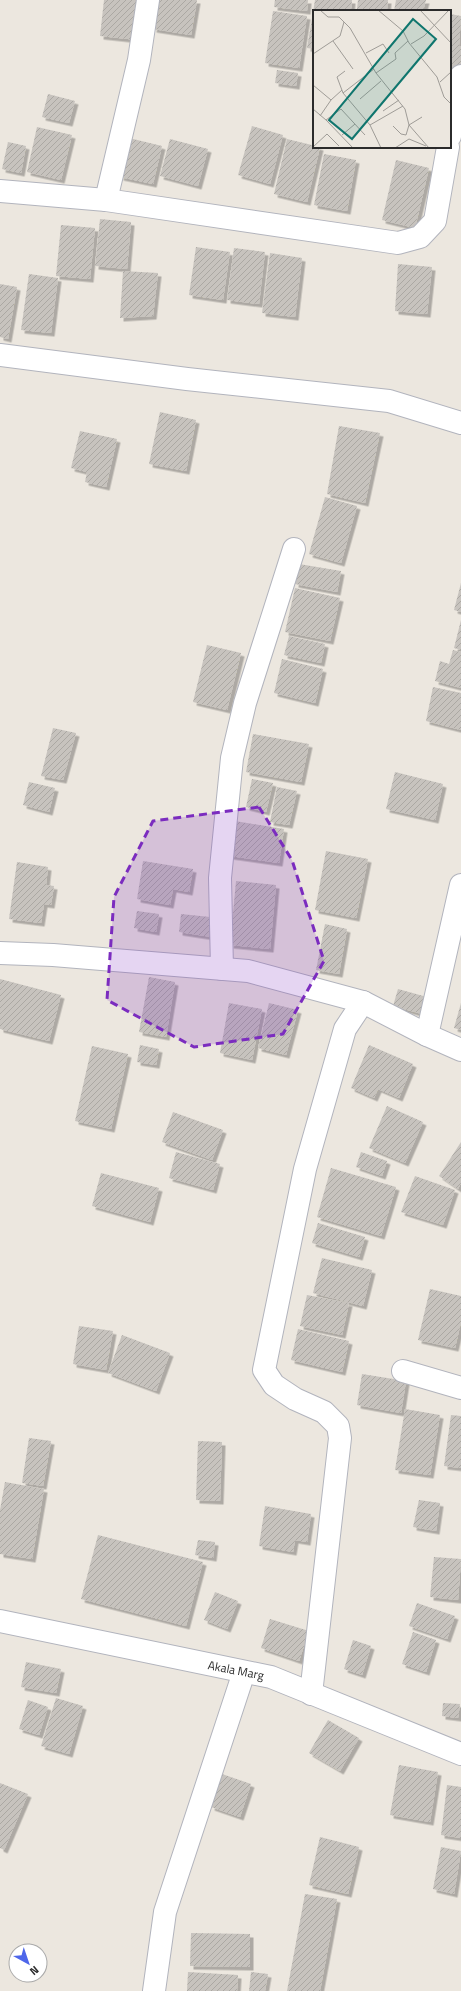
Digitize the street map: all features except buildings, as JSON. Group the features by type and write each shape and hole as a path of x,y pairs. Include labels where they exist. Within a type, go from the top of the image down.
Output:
{"street":[{"path":"106,200 139,60 148,0"},
{"path":"451,131 461,76"},
{"path":"0,191 106,200 398,243 420,237 435,222 448,148"},
{"path":"0,355 187,379 389,401 461,423"},
{"path":"222,969 220,878 232,758 245,703 294,550"},
{"path":"427,1035 461,885"},
{"path":"0,953 53,955 248,971 363,1002 427,1035 461,1050"},
{"path":"312,1694 340,1438 338,1426 324,1412 295,1399 274,1385 264,1370 305,1169 345,1029 363,1002"},
{"path":"403,1371 461,1388"},
{"name":"Akala Marg","path":"0,1621 271,1677 461,1754"},
{"path":"154,1991 165,1912 244,1672"}],"highlighted area":[{"path":"259,807 292,860 324,961 283,1034 194,1047 107,1000 114,897 153,821"}]}
